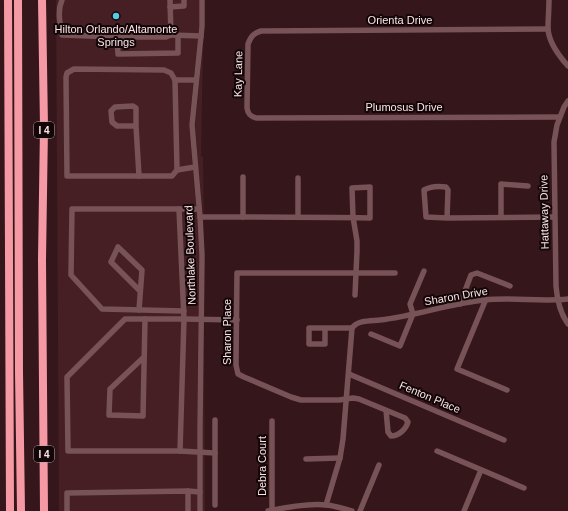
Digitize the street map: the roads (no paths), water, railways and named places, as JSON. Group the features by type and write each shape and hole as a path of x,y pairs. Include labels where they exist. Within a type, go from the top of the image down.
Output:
{"highway":[{"path":"8,0 10,511"},
{"path":"18,0 21,511"},
{"name":"I 4","path":"42,0 44,127 42,260 44,511"}],"street":[{"path":"62,0 59,19 62,35 117,37 166,37 171,35 201,36"},
{"path":"170,0 171,35"},
{"path":"170,7 184,6 184,0"},
{"name":"Northlake Boulevard","path":"200,511 202,255 192,125 202,26 202,0"},
{"path":"549,0 548,29 550,39 568,66"},
{"name":"Orienta Drive","path":"252,35 261,31 548,29"},
{"name":"Kay Lane","path":"249,114 247,108 248,44 252,35"},
{"path":"117,37 118,54 178,53 178,36"},
{"path":"177,170 175,80 171,73 164,70 74,69 67,73 67,176 172,176 177,170 195,167"},
{"path":"175,80 196,80"},
{"name":"Hattaway Drive","path":"568,101 556,124 554,147 555,275 557,299 561,312 568,324"},
{"path":"136,126 117,126 112,122 111,111 115,106 133,106 136,108 139,176"},
{"name":"Plumosus Drive","path":"249,114 256,118 559,117"},
{"path":"243,177 243,217"},
{"path":"298,178 298,217"},
{"path":"501,218 501,184 528,186"},
{"path":"447,218 448,190 446,187 440,186 424,190 426,217 447,218 501,218 554,217"},
{"path":"200,217 353,217 370,218 370,187 352,188 353,217 357,242 355,294"},
{"path":"184,311 102,309 71,275 72,209 199,209"},
{"path":"179,209 184,311 180,451"},
{"path":"139,310 142,270 118,247 111,262 140,291"},
{"path":"371,334 400,346 413,314 410,304 424,270"},
{"path":"356,272 395,273"},
{"name":"Sharon Place","path":"346,398 339,400 301,400 238,374 236,365 237,273 356,272"},
{"path":"460,304 471,275 477,273 510,286"},
{"path":"486,299 457,369 507,390"},
{"name":"Sharon Drive","path":"352,328 359,322 383,320 486,299 568,299"},
{"path":"144,357 110,389 109,415 143,416 145,319"},
{"path":"215,453 180,451 68,451 67,377 125,320 237,320"},
{"path":"325,328 352,328 349,374 340,458 326,505"},
{"name":"Fenton Place","path":"349,374 504,440"},
{"path":"346,398 359,399 386,410 405,418 408,422 406,427 396,436 391,436 388,432 386,410"},
{"path":"215,420 215,506"},
{"name":"Debra Court","path":"270,511 272,421"},
{"path":"437,451 524,488"},
{"path":"306,458 340,458"},
{"path":"360,511 379,466"},
{"path":"464,511 481,470"},
{"path":"188,491 188,511"},
{"path":"67,511 67,493 200,492"},
{"path":"270,511 326,505 352,511"}],"place":[{"name":"Hilton Orlando/Altamonte Springs","path":"116,16"}]}
